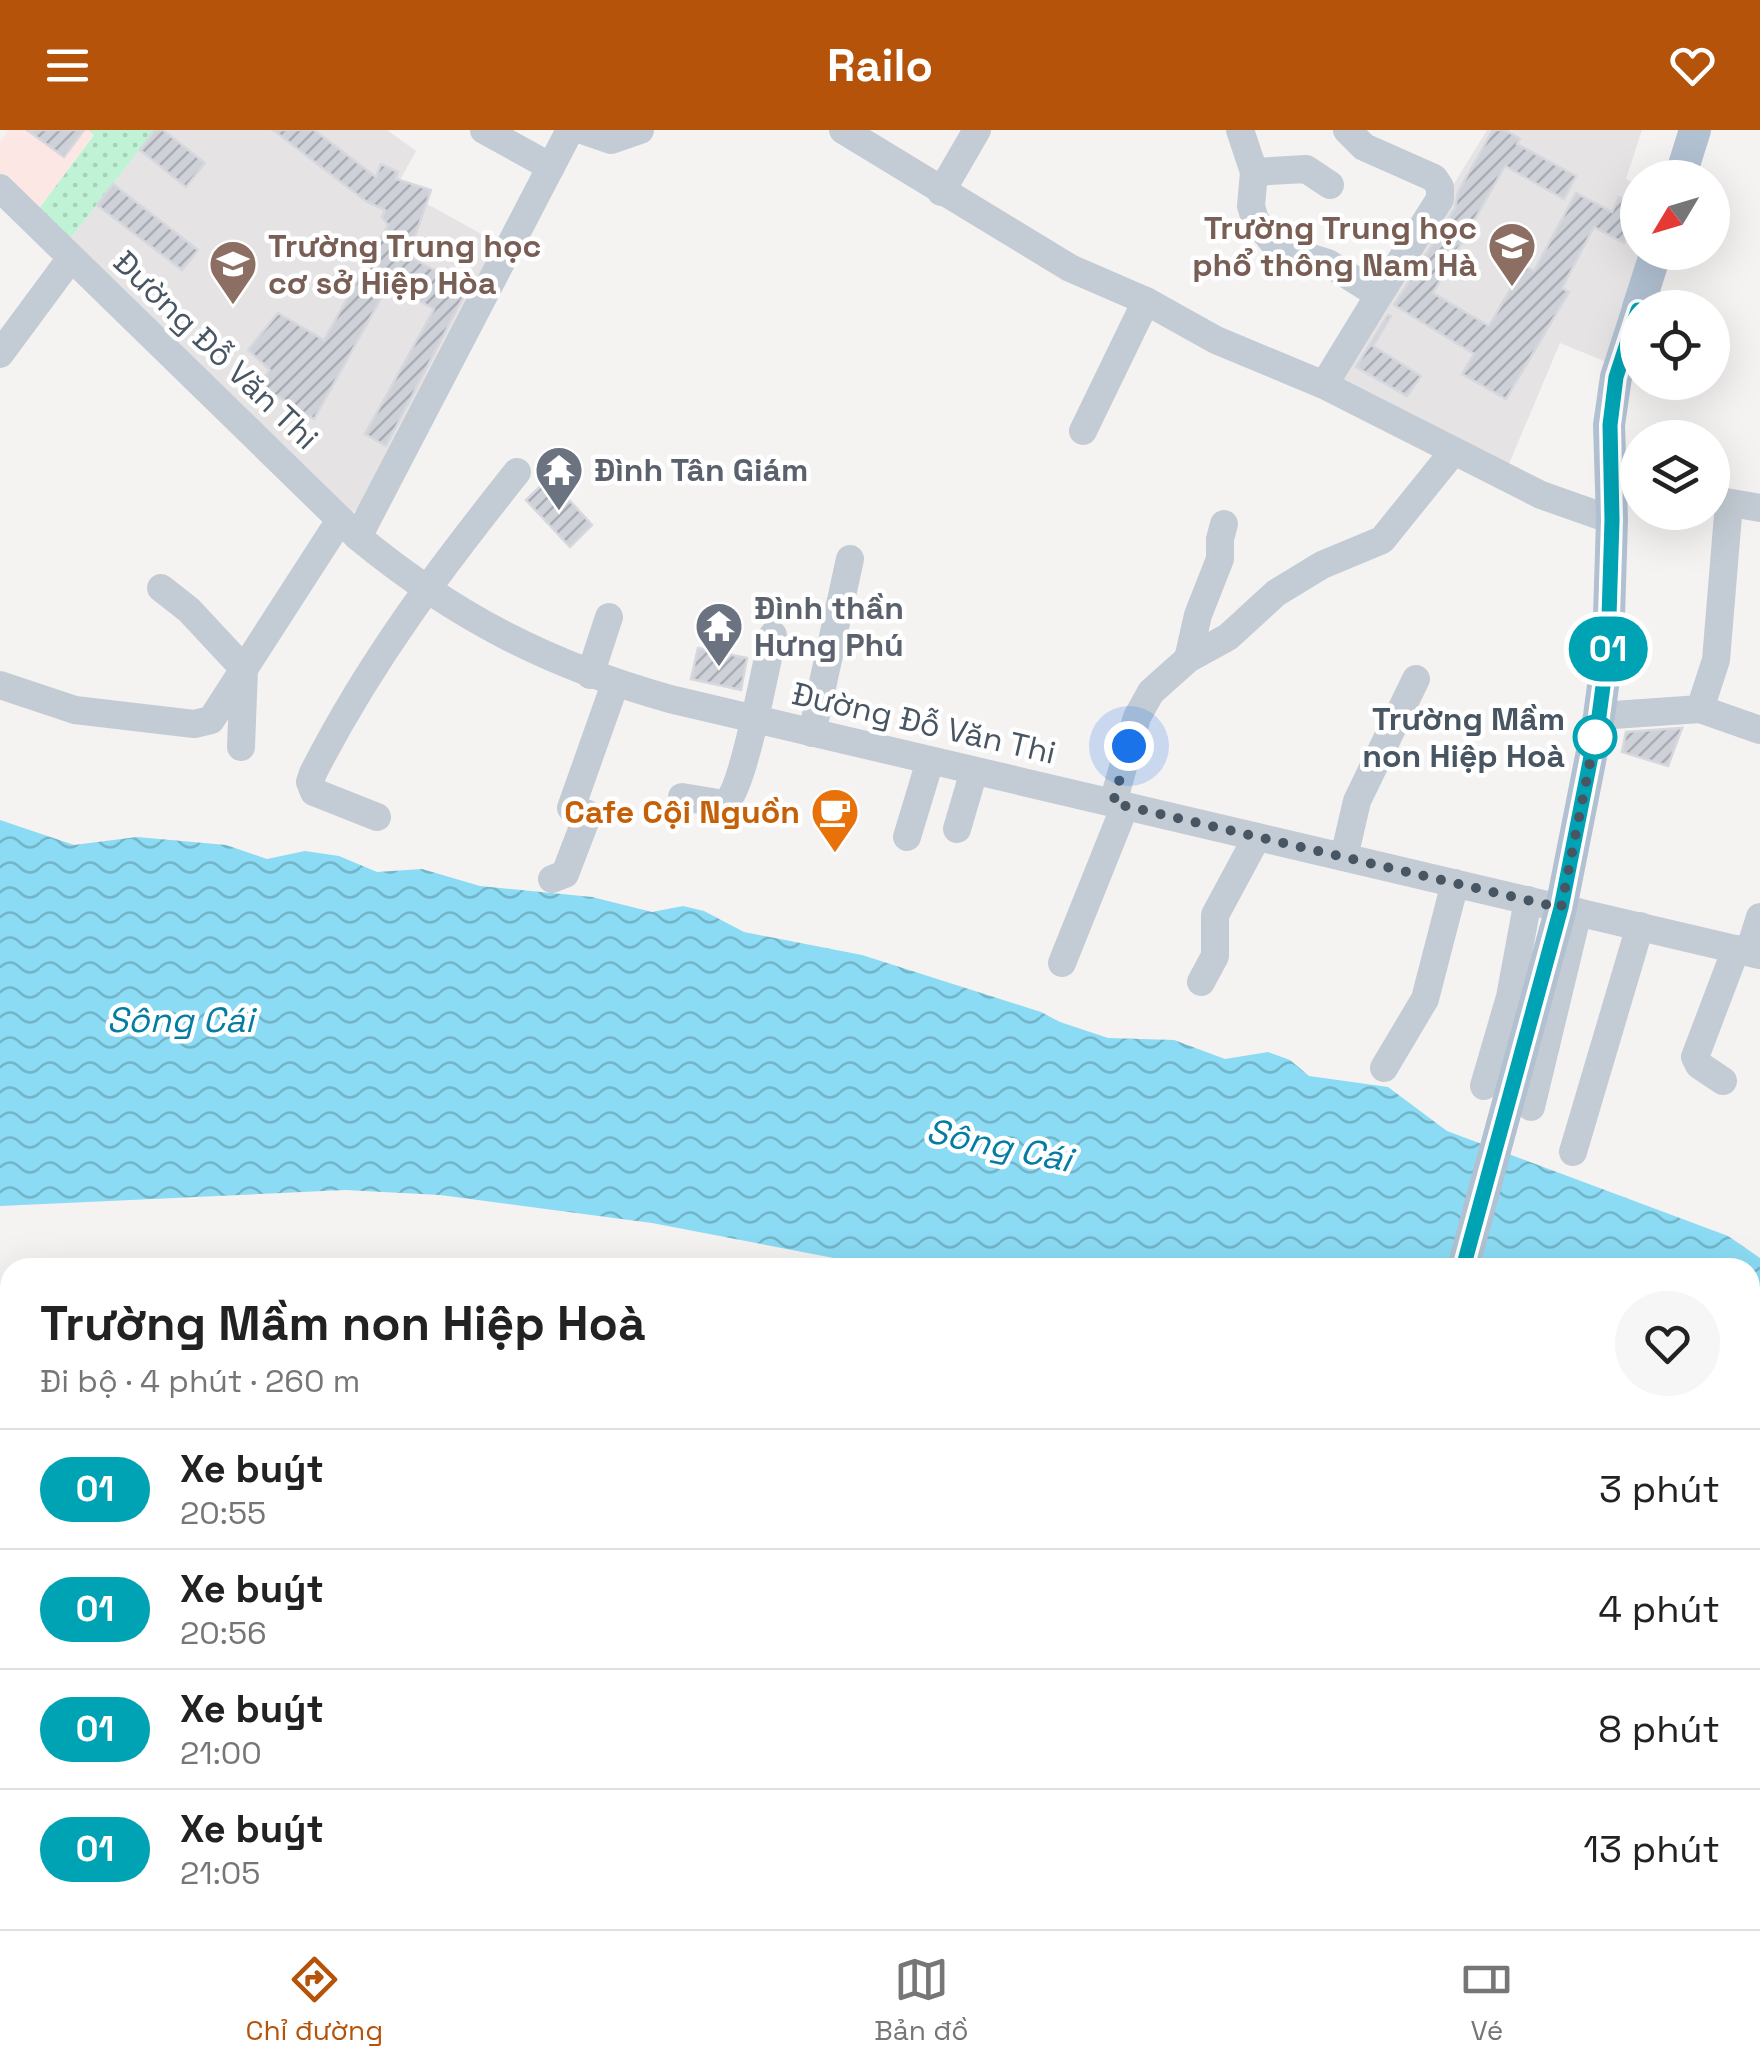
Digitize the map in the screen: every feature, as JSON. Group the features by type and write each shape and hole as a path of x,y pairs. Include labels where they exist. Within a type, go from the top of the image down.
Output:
{"main road":[{"path":"1685,160 1694,130"},
{"path":"1620,364 1610,425 1620,469"},
{"path":"1467,1258 1538,998 1570,910 1608,649 1612,520 1620,498"}],"street":[{"path":"484,130 551,168"},
{"path":"0,684 75,710 194,724 212,720 349,528 570,130"},
{"path":"582,130 610,140 640,130"},
{"path":"843,130 1070,268 1146,302 1216,340 1324,385 1540,495 1612,520"},
{"path":"941,192 976,130"},
{"path":"1240,130 1254,172 1251,206 1256,220 1277,247 1328,263 1378,295"},
{"path":"1324,385 1440,199 1440,187 1434,178 1364,147 1347,130"},
{"path":"1254,172 1306,168 1330,185"},
{"name":"Đường Đỗ Văn Thi","path":"0,188 349,528 424,589 494,632 603,680 812,733 1748,952"},
{"path":"0,354 72,258"},
{"path":"1083,430 1146,302"},
{"path":"1062,963 1119,805 1142,704 1151,692 1188,659 1228,637 1276,593 1307,574 1382,540 1453,452"},
{"path":"377,817 322,797 314,792 310,782 385,646 424,589 517,472"},
{"path":"1730,503 1760,508"},
{"path":"1188,659 1198,616 1220,559 1224,524"},
{"path":"1700,709 1716,660 1720,530"},
{"path":"812,733 850,559"},
{"path":"161,588 189,610 244,670 242,747"},
{"path":"552,879 566,874 588,814 570,808 603,680 610,617"},
{"path":"682,797 724,804 732,799 750,745 773,635"},
{"path":"1344,858 1358,801 1416,679"},
{"path":"1599,716 1700,709 1760,730"},
{"path":"907,838 930,760"},
{"path":"957,830 974,771"},
{"path":"1201,982 1216,956 1215,915 1257,837"},
{"path":"1384,1068 1425,999 1455,884"},
{"path":"1484,1086 1510,996 1528,900"},
{"path":"1530,1107 1570,910"},
{"path":"1723,1080 1698,1065 1695,1057 1748,952 1760,917"},
{"path":"1573,1152 1640,926"}],"shaded area":[{"path":"9,130 88,130 94,134 32,218 0,188 0,142"},
{"name":"Trường Trung học cơ sở Hiệp Hòa","path":"155,130 387,130 416,151 400,180 431,190 427,204 505,247 374,494 346,519 63,248"},
{"name":"Trường Trung học phổ thông Nam Hà","path":"1487,130 1642,130 1632,160 1620,160 1620,270 1639,270 1632,290 1620,290 1620,328 1609,363 1560,343 1506,471 1333,382"}],"green space":[{"path":"88,130 155,130 63,248 32,218 94,135"}],"water":[{"name":"Sông Cái","path":"0,820 74,845 137,837 226,845 267,859 305,851 339,856 377,872 422,869 480,886 592,897 652,912 683,906 704,911 744,932 862,955 1041,1012 1108,1038 1174,1040 1225,1059 1268,1052 1290,1060 1309,1076 1388,1087 1447,1131 1728,1236 1760,1258 834,1258 652,1223 440,1195 345,1190 0,1206"}],"building":[{"path":"27,130 84,130 64,157"},
{"path":"155,130 163,130 205,163 186,187 140,150"},
{"path":"273,130 314,130 376,177 381,164 398,172 396,179 431,190 408,256 468,288 386,446 365,434 434,309 389,284 314,419 277,396 273,401 256,388 270,370 248,350 278,313 324,340 388,225 382,217 385,210 367,202"},
{"path":"1493,130 1505,130 1520,139 1517,144 1576,176 1564,199 1505,166 1433,293 1489,326 1524,265 1534,271 1576,193 1612,212 1620,198 1620,241 1594,227 1562,288 1569,292 1506,399 1462,374 1474,354 1394,305 1455,208 1458,192"},
{"path":"113,184 198,250 182,270 97,205"},
{"path":"1388,315 1391,316 1373,346 1421,376 1407,396 1356,367"},
{"name":"Đình Tân Giám","path":"549,478 592,525 570,547 526,500"},
{"name":"Đình thần Hưng Phú","path":"698,648 747,658 741,690 691,679"},
{"path":"1682,728 1668,766 1622,752 1626,732"}],"bus line":[{"name":"01","path":"1466,1258 1561,908 1599,716 1608,649 1610,425 1620,365"}],"place":[{"name":"Trường Trung học phổ thông Nam Hà","path":"1512,288"},
{"name":"Trường Trung học cơ sở Hiệp Hòa","path":"233,306"},
{"name":"Đình Tân Giám","path":"559,512"},
{"name":"Đình thần Hưng Phú","path":"719,668"},
{"name":"Trường Mầm non Hiệp Hoà","path":"1595,737"},
{"name":"Cafe Cội Nguồn","path":"835,854"}],"route":[{"path":"1129,746 1113,803 1561,908 1595,737"}]}
